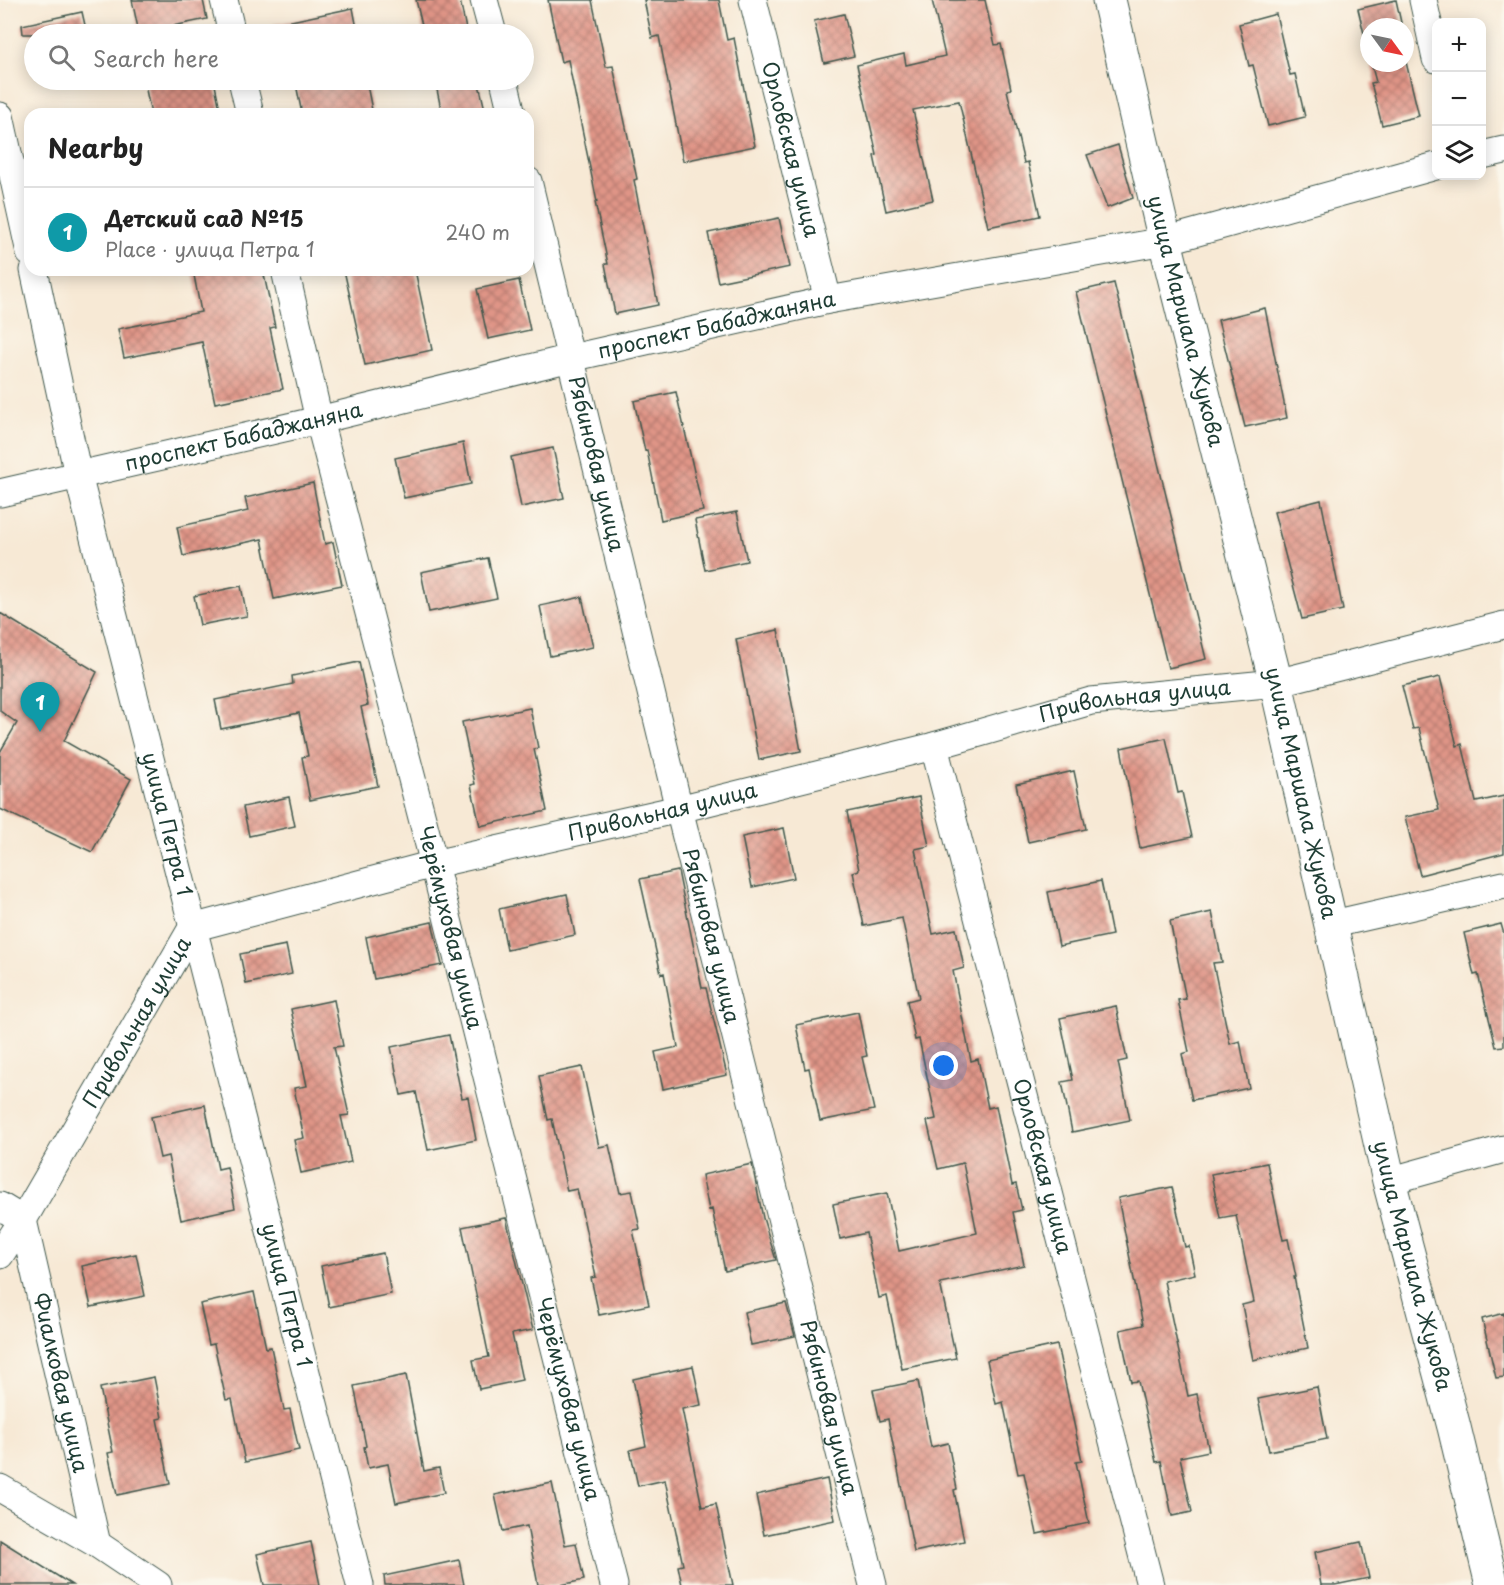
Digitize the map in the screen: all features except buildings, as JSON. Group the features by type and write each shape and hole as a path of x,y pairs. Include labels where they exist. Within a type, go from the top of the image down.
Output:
{"main road":[{"name":"улица Маршала Жукова","path":"1109,0 1165,241 1276,683 1329,925 1389,1180 1454,1427 1492,1585"}],"street":[{"path":"224,0 230,24"},
{"path":"484,0 490,24"},
{"name":"Орловская улица","path":"753,0 828,300"},
{"path":"1423,0 1432,38"},
{"path":"244,90 249,108"},
{"path":"506,90 511,108"},
{"path":"0,116 24,226"},
{"path":"1486,154 1504,150"},
{"name":"проспект Бабаджаняна","path":"0,494 319,420 571,358 828,300 1165,241 1432,167"},
{"name":"Рябиновая улица","path":"534,206 679,809 873,1585"},
{"name":"улица Петра 1","path":"35,276 78,475 360,1585"},
{"name":"Черёмуховая улица","path":"286,276 319,420 434,864 614,1585"},
{"name":"Привольная улица","path":"0,1255 11,1213 192,928 434,864 679,809 934,746 1091,701 1276,683 1504,626"},
{"name":"Орловская улица","path":"934,746 1150,1585"},
{"path":"1329,925 1504,885"},
{"path":"1389,1180 1504,1149"},
{"name":"Фиалковая улица","path":"11,1213 97,1544"},
{"path":"0,1488 97,1544 158,1585"}],"place":[{"name":"Детский сад №15","path":"40,732"}]}
